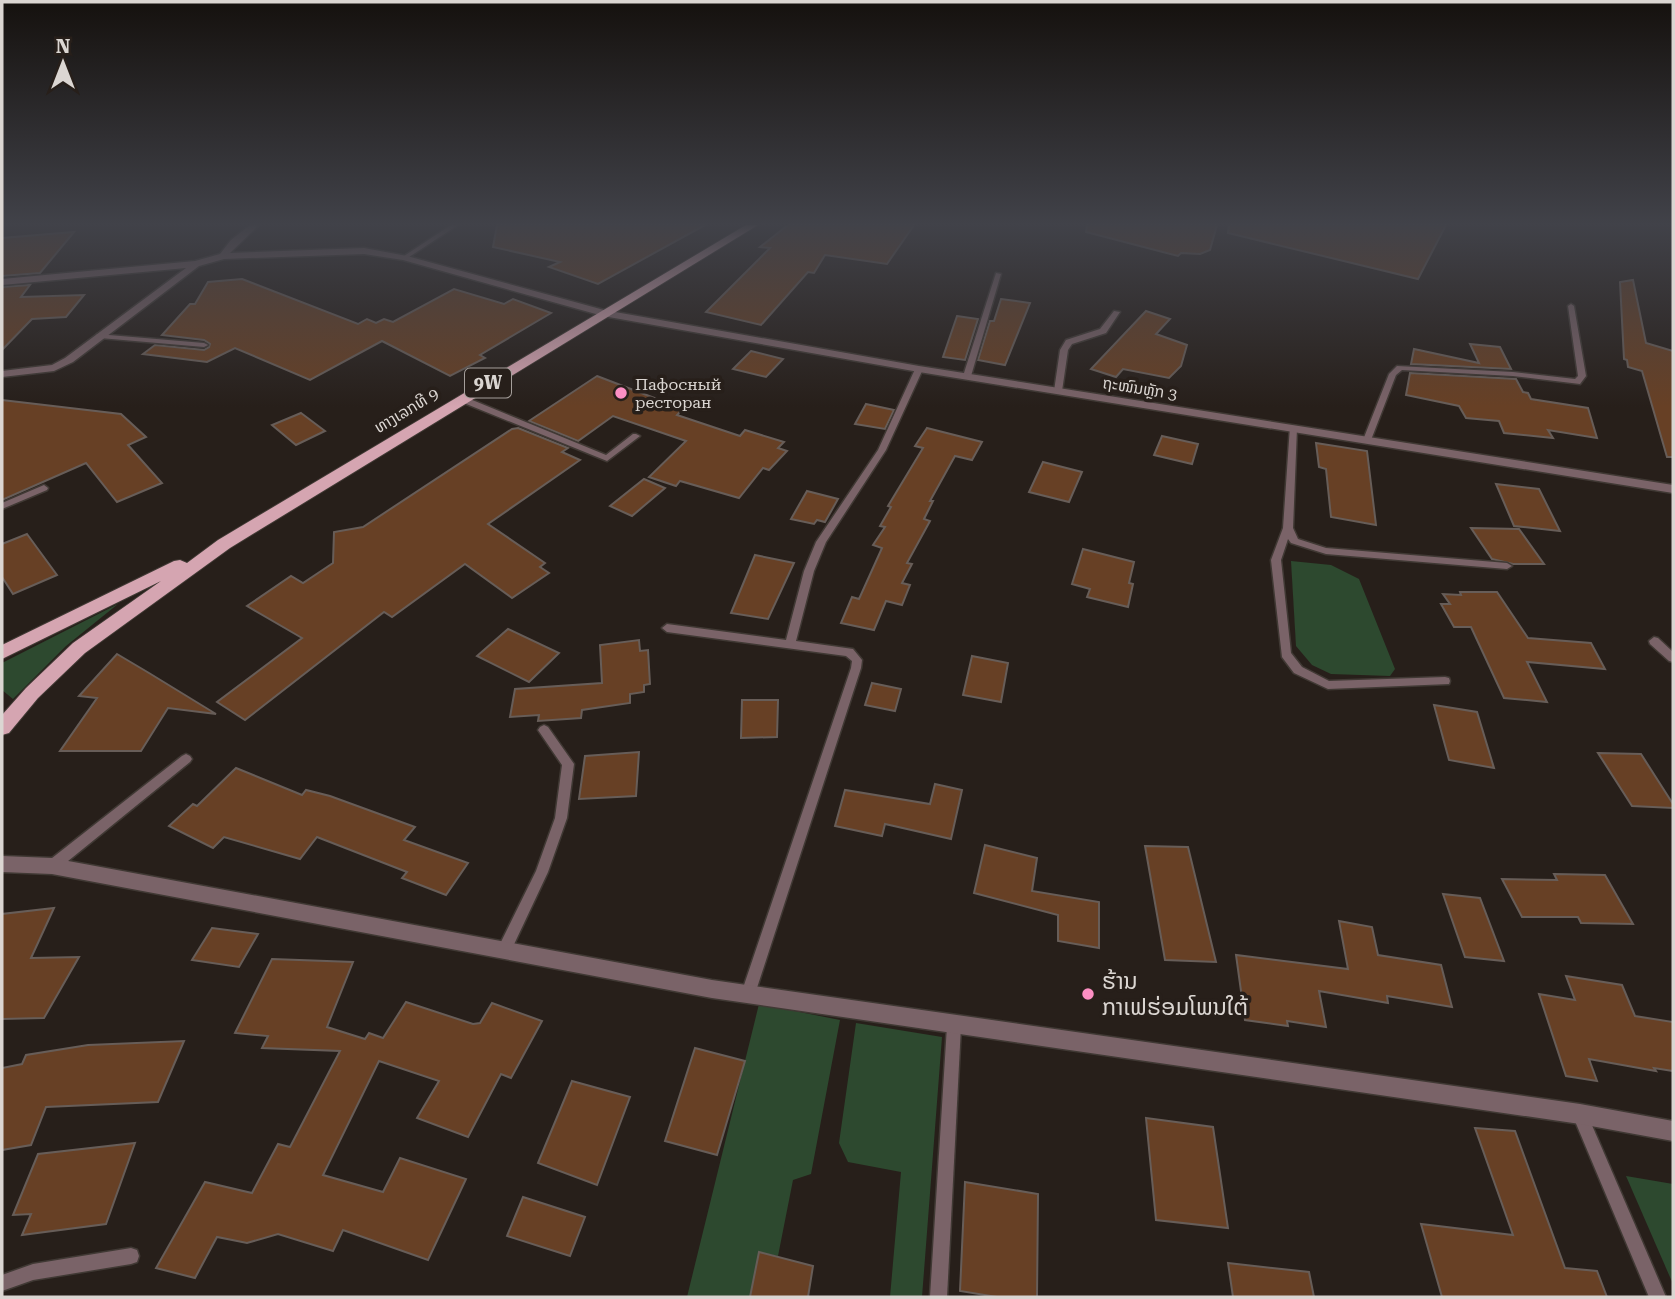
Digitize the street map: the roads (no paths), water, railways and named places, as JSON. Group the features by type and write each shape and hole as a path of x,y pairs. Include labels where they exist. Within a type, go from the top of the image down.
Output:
{"main road":[{"name":"ທາງເລກທີ 9","path":"2,729 32,693 79,649 224,544 650,286"},
{"name":"ທາງເລກທີ 9","path":"2,652 224,544"},
{"name":"ທາງເລກທີ 9","path":"2,712 2,729"}],"street":[{"path":"2,374 54,368 69,360 167,286"},
{"name":"ຖະໜົນຫຼັກ 3","path":"504,286 603,313 919,369 1673,489"},
{"path":"2,864 52,866 748,994 954,1026 1580,1114 1673,1131"}],"lane":[{"path":"967,376 994,286"},
{"path":"1367,440 1393,374 1400,368 1514,374 1577,382 1582,376 1571,306"},
{"path":"1058,391 1064,350 1069,342 1103,331 1116,312"},
{"path":"100,336 204,345"},
{"path":"790,644 809,571 821,542 882,450 919,369"},
{"path":"462,398 607,458 636,436"},
{"path":"1293,428 1288,528 1276,559 1286,654 1298,670 1328,685 1445,681"},
{"path":"2,506 44,488"},
{"path":"1288,528 1294,541 1326,551 1507,566"},
{"path":"667,628 849,652 856,660 856,668 748,994"},
{"path":"1654,640 1673,658"},
{"path":"504,950 542,872 561,818 568,764 544,730"},
{"path":"52,866 186,759"},
{"path":"938,1297 954,1026"},
{"path":"1580,1114 1658,1297"},
{"path":"2,1283 33,1272 131,1256"}],"place":[{"name":"Пафосный ресторан","path":"621,393"},
{"name":"ຮ້ານ ກາເຟຮ່ອມໂພນໃຕ້","path":"1088,994"}]}
